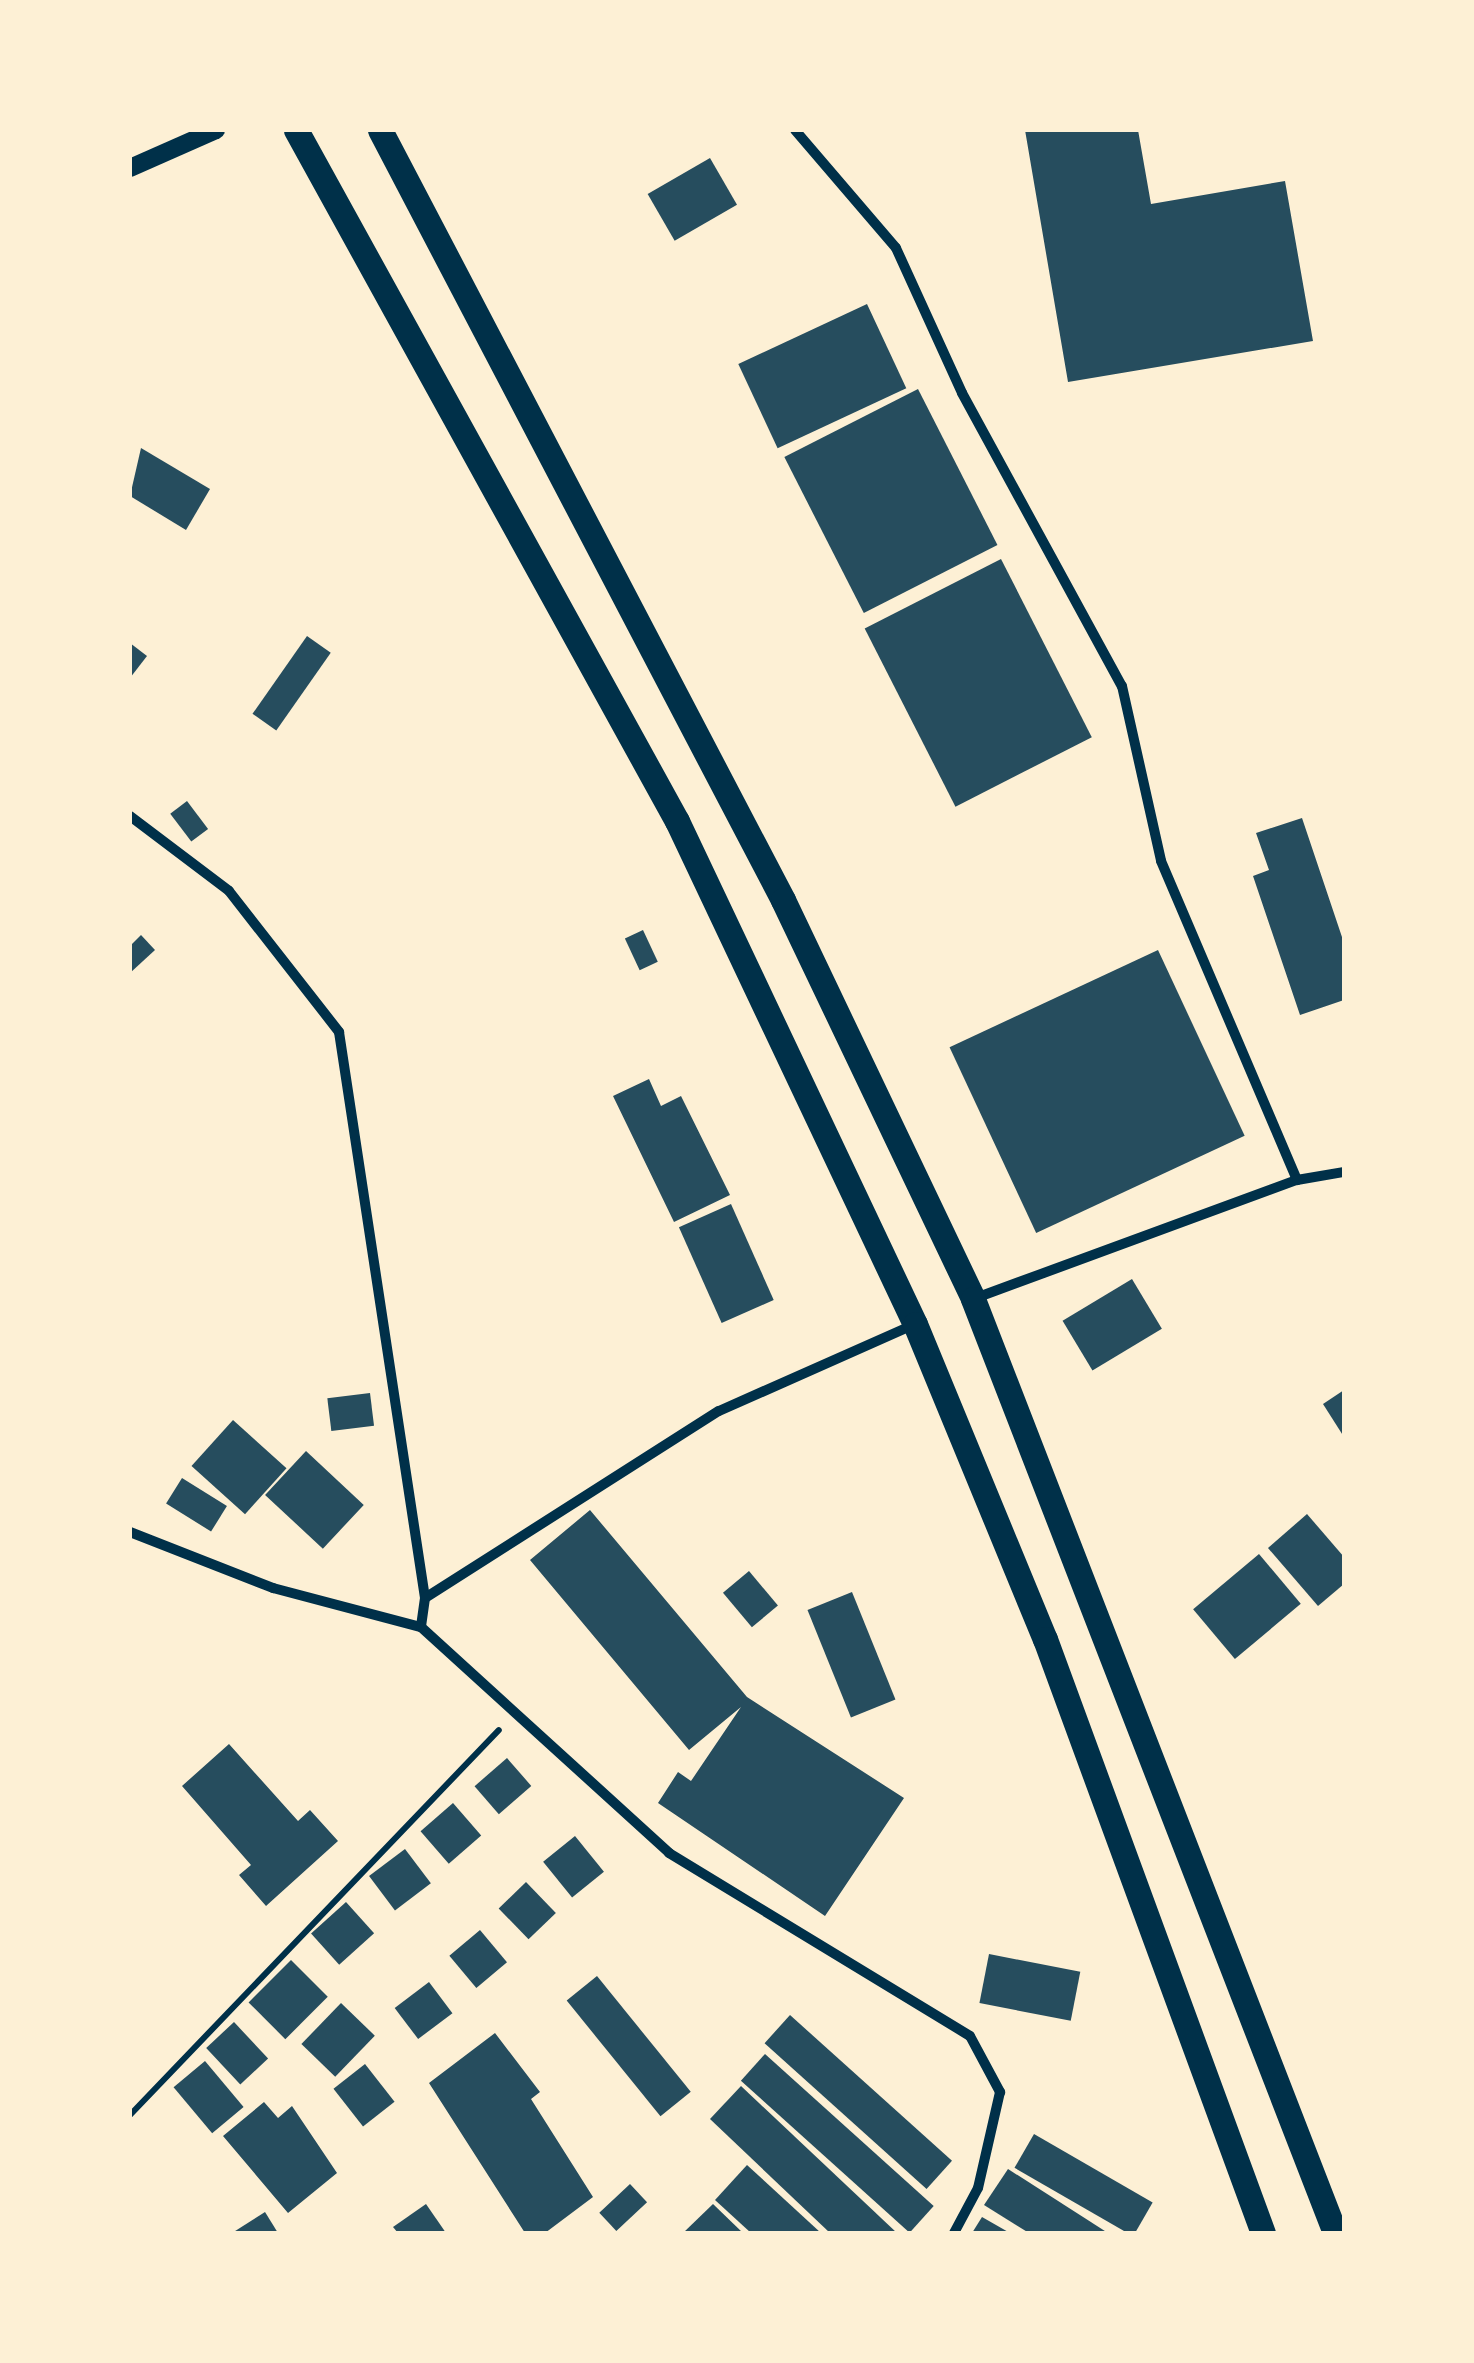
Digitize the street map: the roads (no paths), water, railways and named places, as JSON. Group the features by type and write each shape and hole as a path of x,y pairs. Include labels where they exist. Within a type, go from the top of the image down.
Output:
{"main road":[{"path":"296,130 677,821 916,1324 1045,1639 1263,2233"},
{"path":"380,130 783,900 972,1299 1335,2233"}],"street":[{"path":"130,168 216,130"},
{"path":"795,130 896,248 962,393 1122,686 1161,861 1297,1180"},
{"path":"130,816 229,891 339,1032 426,1598 421,1626"},
{"path":"972,1299 1297,1180 1344,1172"},
{"path":"426,1598 720,1411 916,1324"},
{"path":"130,1532 274,1588 421,1626 513,1714 670,1852 970,2036 1000,2092 978,2188 954,2233"}]}
